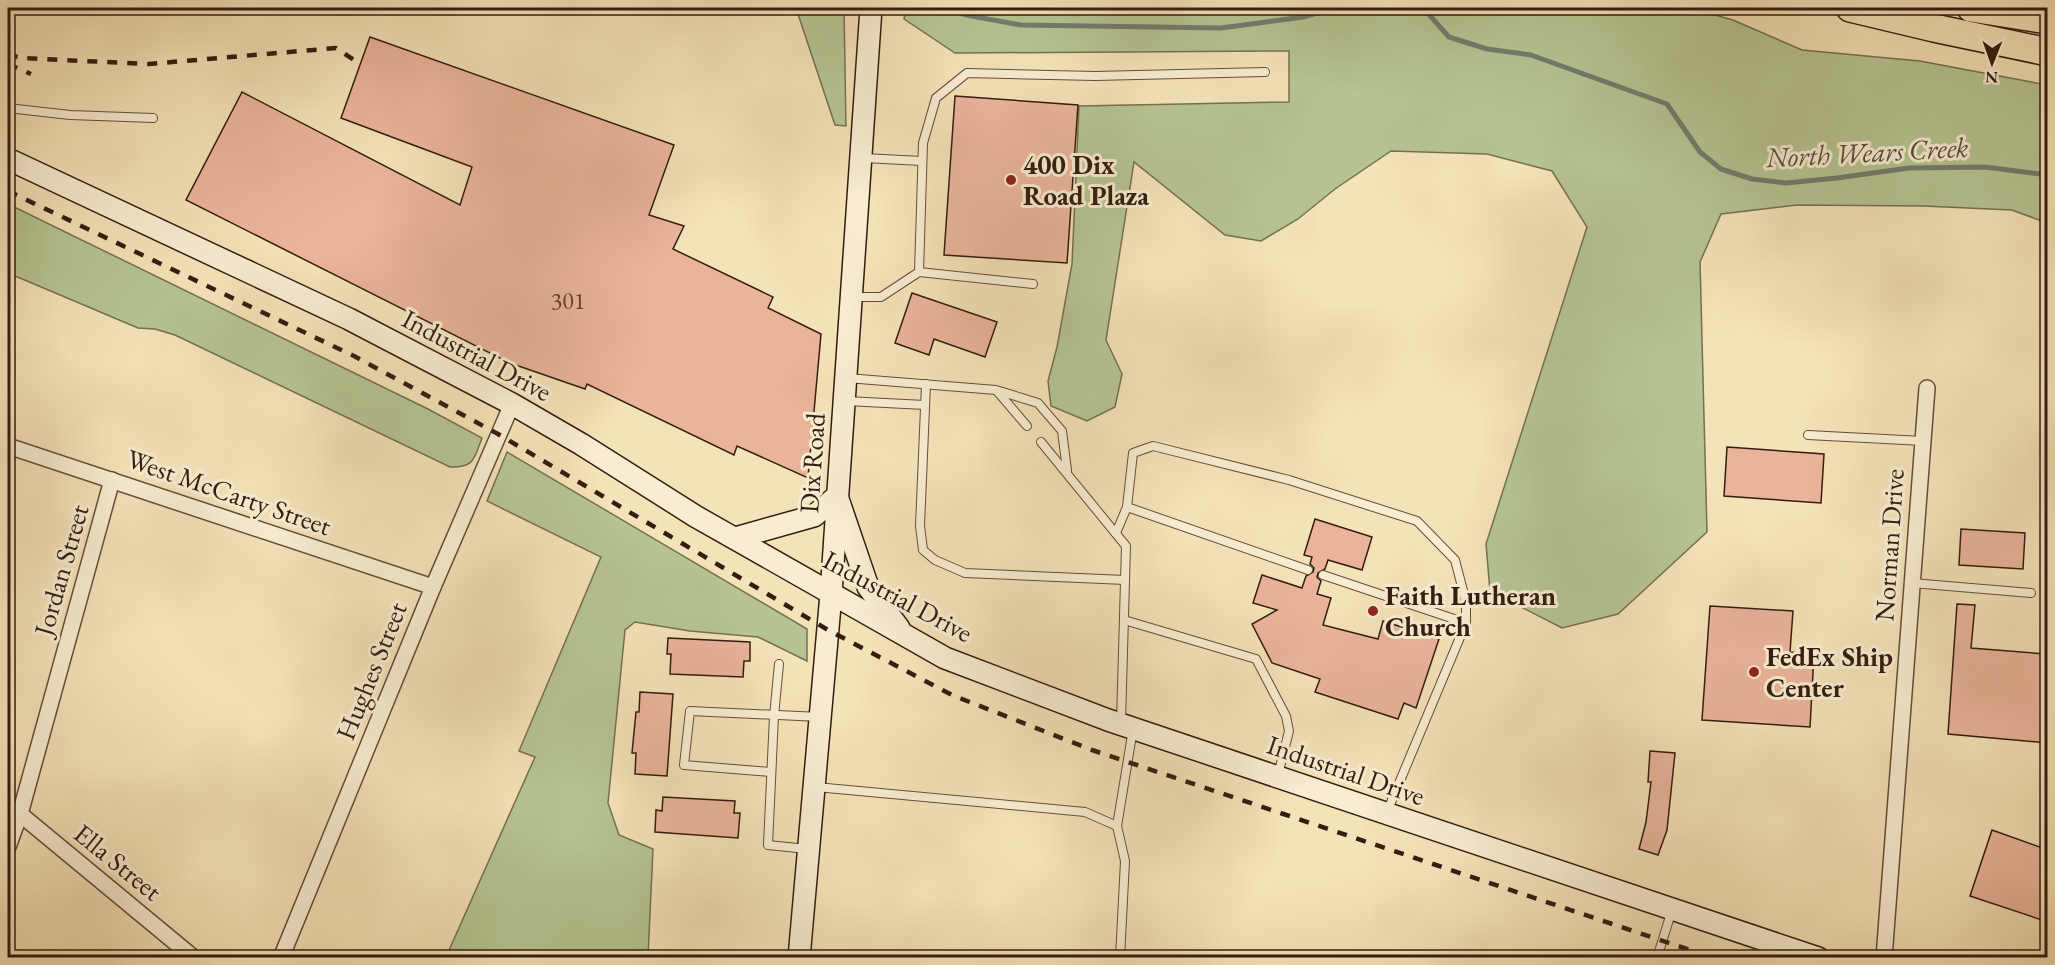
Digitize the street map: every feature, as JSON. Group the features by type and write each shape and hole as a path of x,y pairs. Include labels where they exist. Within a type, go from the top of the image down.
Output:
{"highway":[{"path":"1850,8 2048,52"},
{"path":"1971,8 2048,20"}],"main road":[{"name":"Dix Road","path":"800,957 831,594 871,8"},
{"name":"Industrial Drive","path":"8,159 350,319 512,404 581,444 695,516 945,658 1127,726 1818,957"},
{"path":"735,538 814,516 837,496 868,587 905,635"}],"street":[{"name":"Norman Drive","path":"1884,957 1927,388"},
{"name":"Hughes Street","path":"281,957 433,587 512,404"},
{"name":"West McCarty Street","path":"8,446 433,587"},
{"name":"Jordan Street","path":"8,847 14,813 112,480"},
{"name":"Ella Street","path":"14,813 194,957"}],"lane":[{"path":"919,272 923,143 936,98 967,73 1095,76 1265,72"},
{"path":"8,108 70,115 153,117"},
{"path":"861,157 922,161"},
{"path":"852,297 881,297 919,272 1032,284"},
{"path":"846,378 996,390 1038,403 1062,431 1067,471"},
{"path":"926,384 920,526 923,550 935,560 965,573 1125,580"},
{"path":"996,390 1028,426"},
{"path":"845,401 925,405"},
{"path":"1808,435 1923,441"},
{"path":"1041,442 1067,471 1125,546 1124,620 1127,726 1117,826 1125,861 1120,957"},
{"path":"1116,533 1127,507 1133,453 1153,446 1288,480 1417,521 1455,560 1466,602 1466,623 1386,814"},
{"path":"1127,507 1308,570"},
{"path":"1323,575 1466,623"},
{"path":"1912,583 2031,593"},
{"path":"1124,620 1256,659 1286,716 1289,731 1278,777"},
{"path":"779,664 774,716 768,845 809,849"},
{"path":"771,772 684,765 690,711 820,717"},
{"path":"814,787 1085,812 1117,826"},
{"path":"1656,957 1673,909"}],"green space":[{"path":"796,8 844,8 846,126 835,125"},
{"path":"906,8 1689,8 1733,20 1802,50 1920,61 2047,85 2047,223 2012,210 1923,206 1797,205 1721,214 1700,262 1707,532 1618,614 1562,628 1490,591 1486,544 1587,227 1552,171 1487,154 1391,151 1335,189 1298,219 1261,241 1225,235 1134,162 1106,340 1122,374 1115,407 1087,421 1051,406 1048,381 1057,347 1072,264 1079,106 1289,102 1289,51 955,53 904,19"},
{"path":"8,204 428,409 482,438 475,456 469,464 450,467 175,335 155,329 138,328 8,273"},
{"path":"507,452 807,629 807,661 758,637 690,631 635,622 625,630 608,803 619,835 653,849 648,957 446,957 535,757 519,751 601,557 487,501"}],"building":[{"path":"370,37 674,145 649,215 684,226 673,249 773,297 768,308 821,334 808,478 737,446 734,455 587,384 585,389 510,363 186,200 242,92 460,205 472,167 341,118"},
{"name":"400 Dix Road Plaza","path":"955,96 1078,105 1067,263 944,255"},
{"path":"912,293 997,322 985,357 934,339 929,355 895,343"},
{"path":"1727,447 1824,454 1821,503 1724,496"},
{"path":"1315,519 1372,537 1362,570 1328,560 1325,569 1318,573 1317,577 1321,581 1317,594 1331,598 1323,625 1378,639 1383,621 1439,639 1416,708 1404,703 1398,719 1315,692 1320,679 1272,663 1252,624 1277,610 1253,603 1262,575 1302,588 1306,576 1313,572 1314,568 1310,564 1312,557 1304,555"},
{"path":"1961,529 2025,533 2023,569 1959,565"},
{"path":"1957,604 1975,605 1971,648 2045,654 2042,692 2048,693 2048,743 1948,734"},
{"path":"1710,606 1793,611 1790,652 1814,654 1810,727 1702,720"},
{"path":"668,638 750,642 750,661 744,661 743,677 670,674 671,654 667,654"},
{"path":"640,692 673,694 667,776 635,774 636,753 632,753"},
{"path":"1650,751 1675,753 1667,830 1658,855 1639,849 1646,822 1651,782 1648,782"},
{"path":"663,797 735,801 734,813 740,813 738,838 655,832 656,810 662,811"},
{"path":"1992,830 2048,850 2048,922 1970,896"}],"waterway":[{"name":"North Wears Creek","path":"940,8 1021,25 1221,28 1303,17 1334,8"},
{"name":"North Wears Creek","path":"1420,8 1424,9 1449,37 1487,49 1531,55 1667,104 1700,152 1721,169 1752,179 1786,183 1909,168 1985,167 2048,175"}],"railway":[{"path":"8,54 20,58 149,64 336,48 354,60"},
{"path":"8,64 31,74"},
{"path":"8,191 354,356 498,434 828,630 952,695 1092,750 1714,958"}],"place":[{"name":"400 Dix Road Plaza","path":"1011,180"},
{"name":"Faith Lutheran Church","path":"1373,611"},
{"name":"FedEx Ship Center","path":"1754,672"}]}
